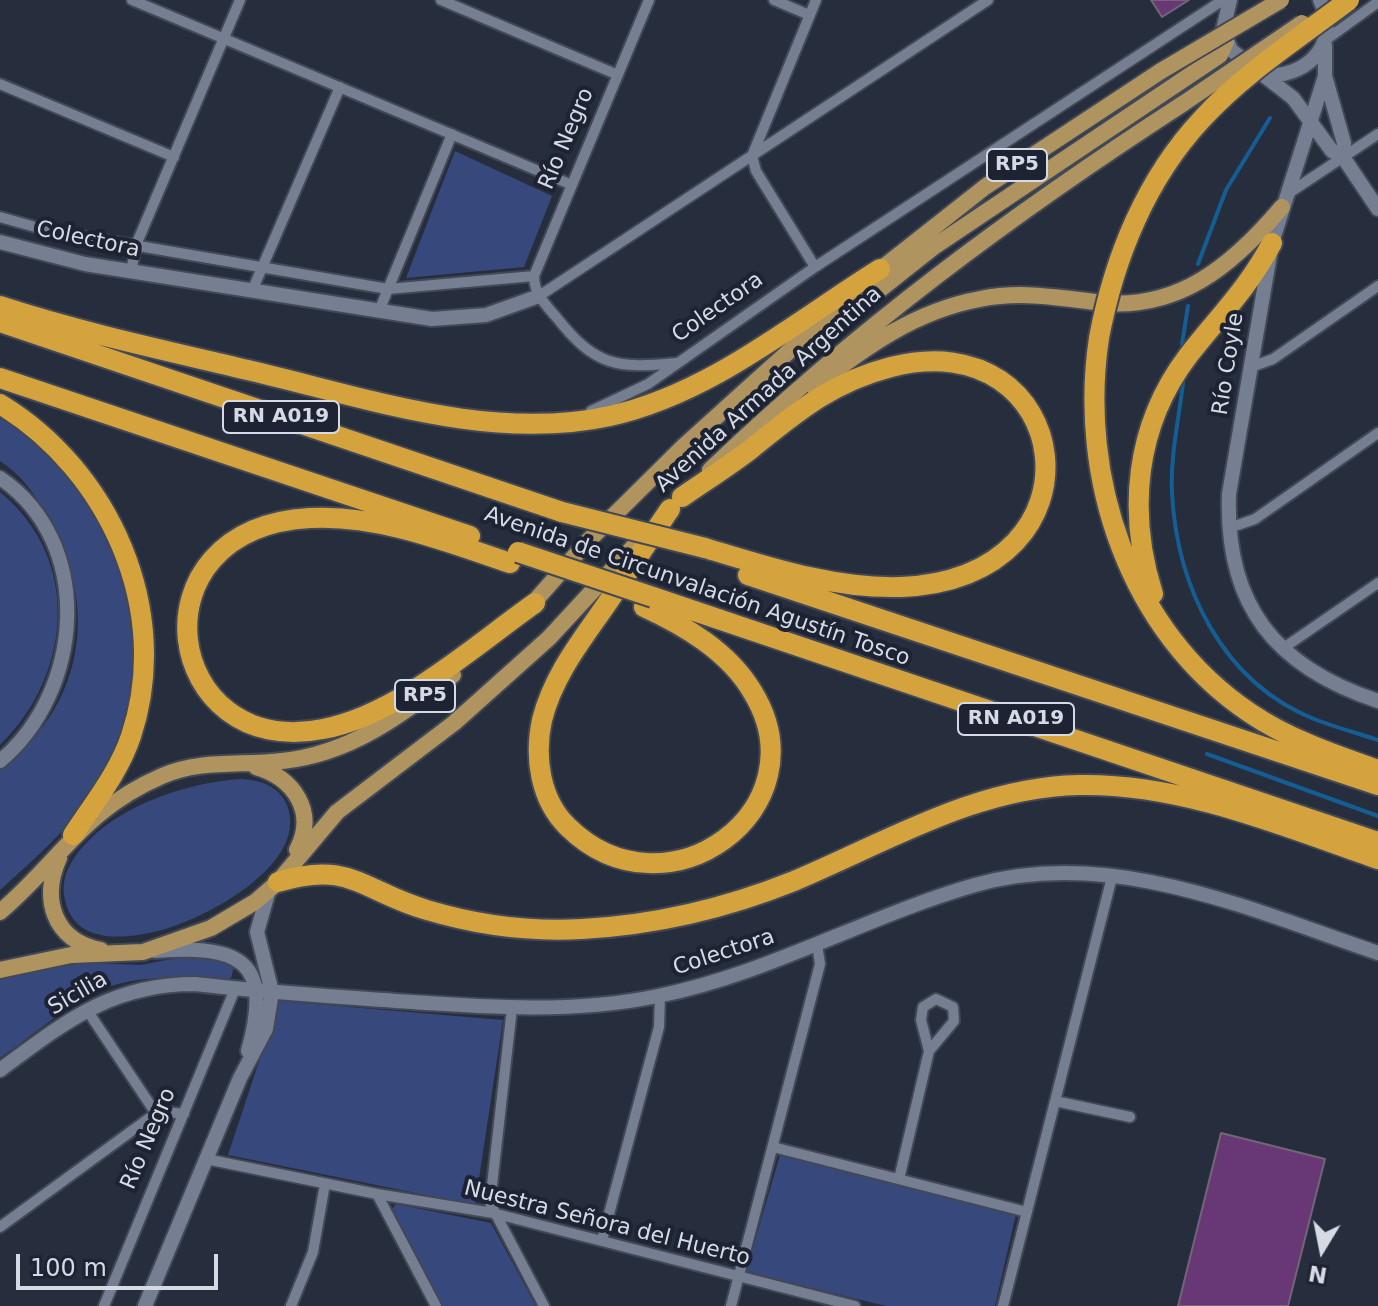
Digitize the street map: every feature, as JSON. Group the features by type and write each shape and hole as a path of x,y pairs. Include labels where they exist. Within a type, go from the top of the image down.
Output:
{"highway":[{"path":"1349,0 1232,90 1202,118 1173,155 1127,239 1111,287 1099,338 1094,421 1105,500 1138,586 1179,648 1211,683 1251,715 1300,740 1378,770"},
{"path":"1179,648 1154,596 1143,557 1138,499 1145,445 1158,408 1176,374 1239,298 1272,243"},
{"path":"0,306 106,336 419,410 497,423 543,425 611,416 689,386 777,337 880,269"},
{"name":"Avenida de Circunvalación Agustín Tosco","path":"0,322 562,512 701,552 1378,785"},
{"path":"649,602 720,653 741,674 764,715 769,736 763,786 737,830 710,851 670,864 625,861 606,854 577,835 563,822 545,790 539,750 544,713 563,670 676,503 812,400 854,379 894,366 950,363 985,373 1014,392 1040,430 1047,477 1038,511 1005,552 962,575 902,587 854,584 798,575 701,552"},
{"name":"Avenida de Circunvalación Agustín Tosco","path":"0,378 514,558 587,575 649,602 1378,842"},
{"path":"0,404 59,450 91,487 122,545 139,608 142,673 132,732 112,777 70,838"},
{"path":"514,558 371,524 312,518 278,522 231,541 199,578 187,615 190,655 204,686 222,705 244,721 282,732 324,729 371,712 423,684 535,603"},
{"path":"277,882 320,872 333,873 423,909 514,928 582,929 626,925 671,918 758,895 923,822 977,803 1013,793 1081,785 1180,796 1378,859"}],"main road":[{"name":"Avenida Armada Argentina","path":"0,912 70,838 119,798 151,781 184,769 219,763 299,759 348,746 431,692 535,603 587,542 683,447 880,269 998,178 1161,71 1281,0"},
{"name":"Avenida Armada Argentina","path":"0,970 71,955 137,952 211,928 277,882 337,812 454,723 549,638 676,503 763,420 931,277 1334,0"},
{"path":"587,542 644,499 736,412 884,283 959,228 1220,55 1226,42"},
{"path":"763,420 883,336 941,308 1008,295 1038,295 1120,304 1180,292 1229,264 1283,202"},
{"name":"Avenida Armada Argentina","path":"219,763 271,772 295,791 304,829 277,882"},
{"name":"Avenida Armada Argentina","path":"70,838 49,889 54,916 70,937 82,945 137,952"}],"street":[{"path":"132,0 572,185"},
{"path":"131,272 136,245 240,0"},
{"path":"441,0 618,75"},
{"name":"Río Negro","path":"534,276 649,0"},
{"path":"774,0 809,15"},
{"path":"815,267 756,171 752,156 816,0"},
{"path":"0,217 46,230 388,289 534,276 539,296 988,0"},
{"name":"Colectora","path":"0,242 85,264 432,319 468,319 509,309 539,296 578,345 591,355 621,365 678,363 815,267 1223,0"},
{"path":"1230,0 1224,19 1226,42 1238,59 1269,76 1293,98 1332,151 1343,157 1378,209"},
{"path":"1320,0 1326,12 1325,76 1344,143 1343,157"},
{"path":"1269,76 1302,68 1326,42 1378,2"},
{"name":"Río Coyle","path":"1325,76 1272,243 1229,494 1229,528 1235,565 1250,608 1282,649 1324,680 1378,701"},
{"path":"0,84 174,157"},
{"path":"252,291 340,87"},
{"path":"379,311 452,134"},
{"path":"1283,202 1378,134"},
{"path":"1251,367 1273,359 1378,286"},
{"path":"543,425 620,400 678,363"},
{"path":"1229,528 1255,519 1378,433"},
{"path":"0,478 27,500 52,545 67,596 68,631 63,661 47,705 27,735 0,761"},
{"path":"1282,649 1378,583"},
{"name":"Colectora","path":"235,989 512,1008 590,1005 660,996 722,980 976,885 1042,874 1112,877 1170,885 1378,953"},
{"path":"1003,1306 1112,877"},
{"path":"145,1306 240,1078 266,1029 272,992 257,932 277,882"},
{"path":"731,1306 820,964 817,944"},
{"path":"137,952 199,947 233,957 247,969 256,991 254,1027 240,1078"},
{"name":"Sicilia","path":"0,1070 87,1010 114,996 149,987 195,984 235,989"},
{"name":"Río Negro","path":"104,1306 235,989"},
{"path":"602,1240 659,1027 660,996"},
{"path":"899,1179 929,1051 954,1021 953,1007 943,1000 930,1001 923,1007 921,1020 929,1051"},
{"path":"512,1008 489,1196 493,1213 544,1306"},
{"path":"87,1010 157,1115"},
{"path":"1055,1101 1130,1117"},
{"path":"0,1227 157,1115 184,1114"},
{"path":"773,1147 1027,1212"},
{"name":"Nuestra Señora del Huerto","path":"206,1159 377,1194 493,1213 855,1306"},
{"path":"291,1306 313,1252 325,1184"},
{"path":"377,1194 436,1306"}],"shaded area":[{"path":"455,151 552,196 524,267 406,278"},
{"path":"0,417 39,444 73,481 100,524 120,573 132,623 135,674 128,723 110,768 60,834 0,890 0,768 27,745 49,718 64,689 74,658 78,626 76,593 53,527 25,482 0,461"},
{"path":"0,492 26,519 45,550 55,583 58,617 53,652 42,685 24,717 0,745"},
{"path":"243,779 263,783 279,793 287,805 290,827 283,848 250,885 203,914 162,930 119,937 104,936 79,925 71,915 64,896 66,873 84,846 102,829 146,802 171,793 220,781"},
{"path":"202,953 234,967 231,978 224,981 181,978 136,980 108,987 66,1010 0,1058 0,979 44,968 90,963 141,965"},
{"path":"279,1001 503,1020 475,1205 228,1155"},
{"path":"780,1155 1016,1214 995,1306 886,1306 746,1272"},
{"path":"396,1204 491,1223 536,1306 443,1306 391,1210"}],"building":[{"path":"1151,0 1189,0 1162,17"},
{"path":"1221,1133 1325,1159 1288,1306 1178,1306"}],"waterway":[{"path":"1198,264 1226,190 1270,118"},
{"path":"1182,344 1188,306"},
{"path":"1183,383 1172,466 1172,493 1183,563 1210,627 1230,656 1254,681 1282,703 1314,719 1378,740"},
{"path":"1207,754 1378,816"}]}
